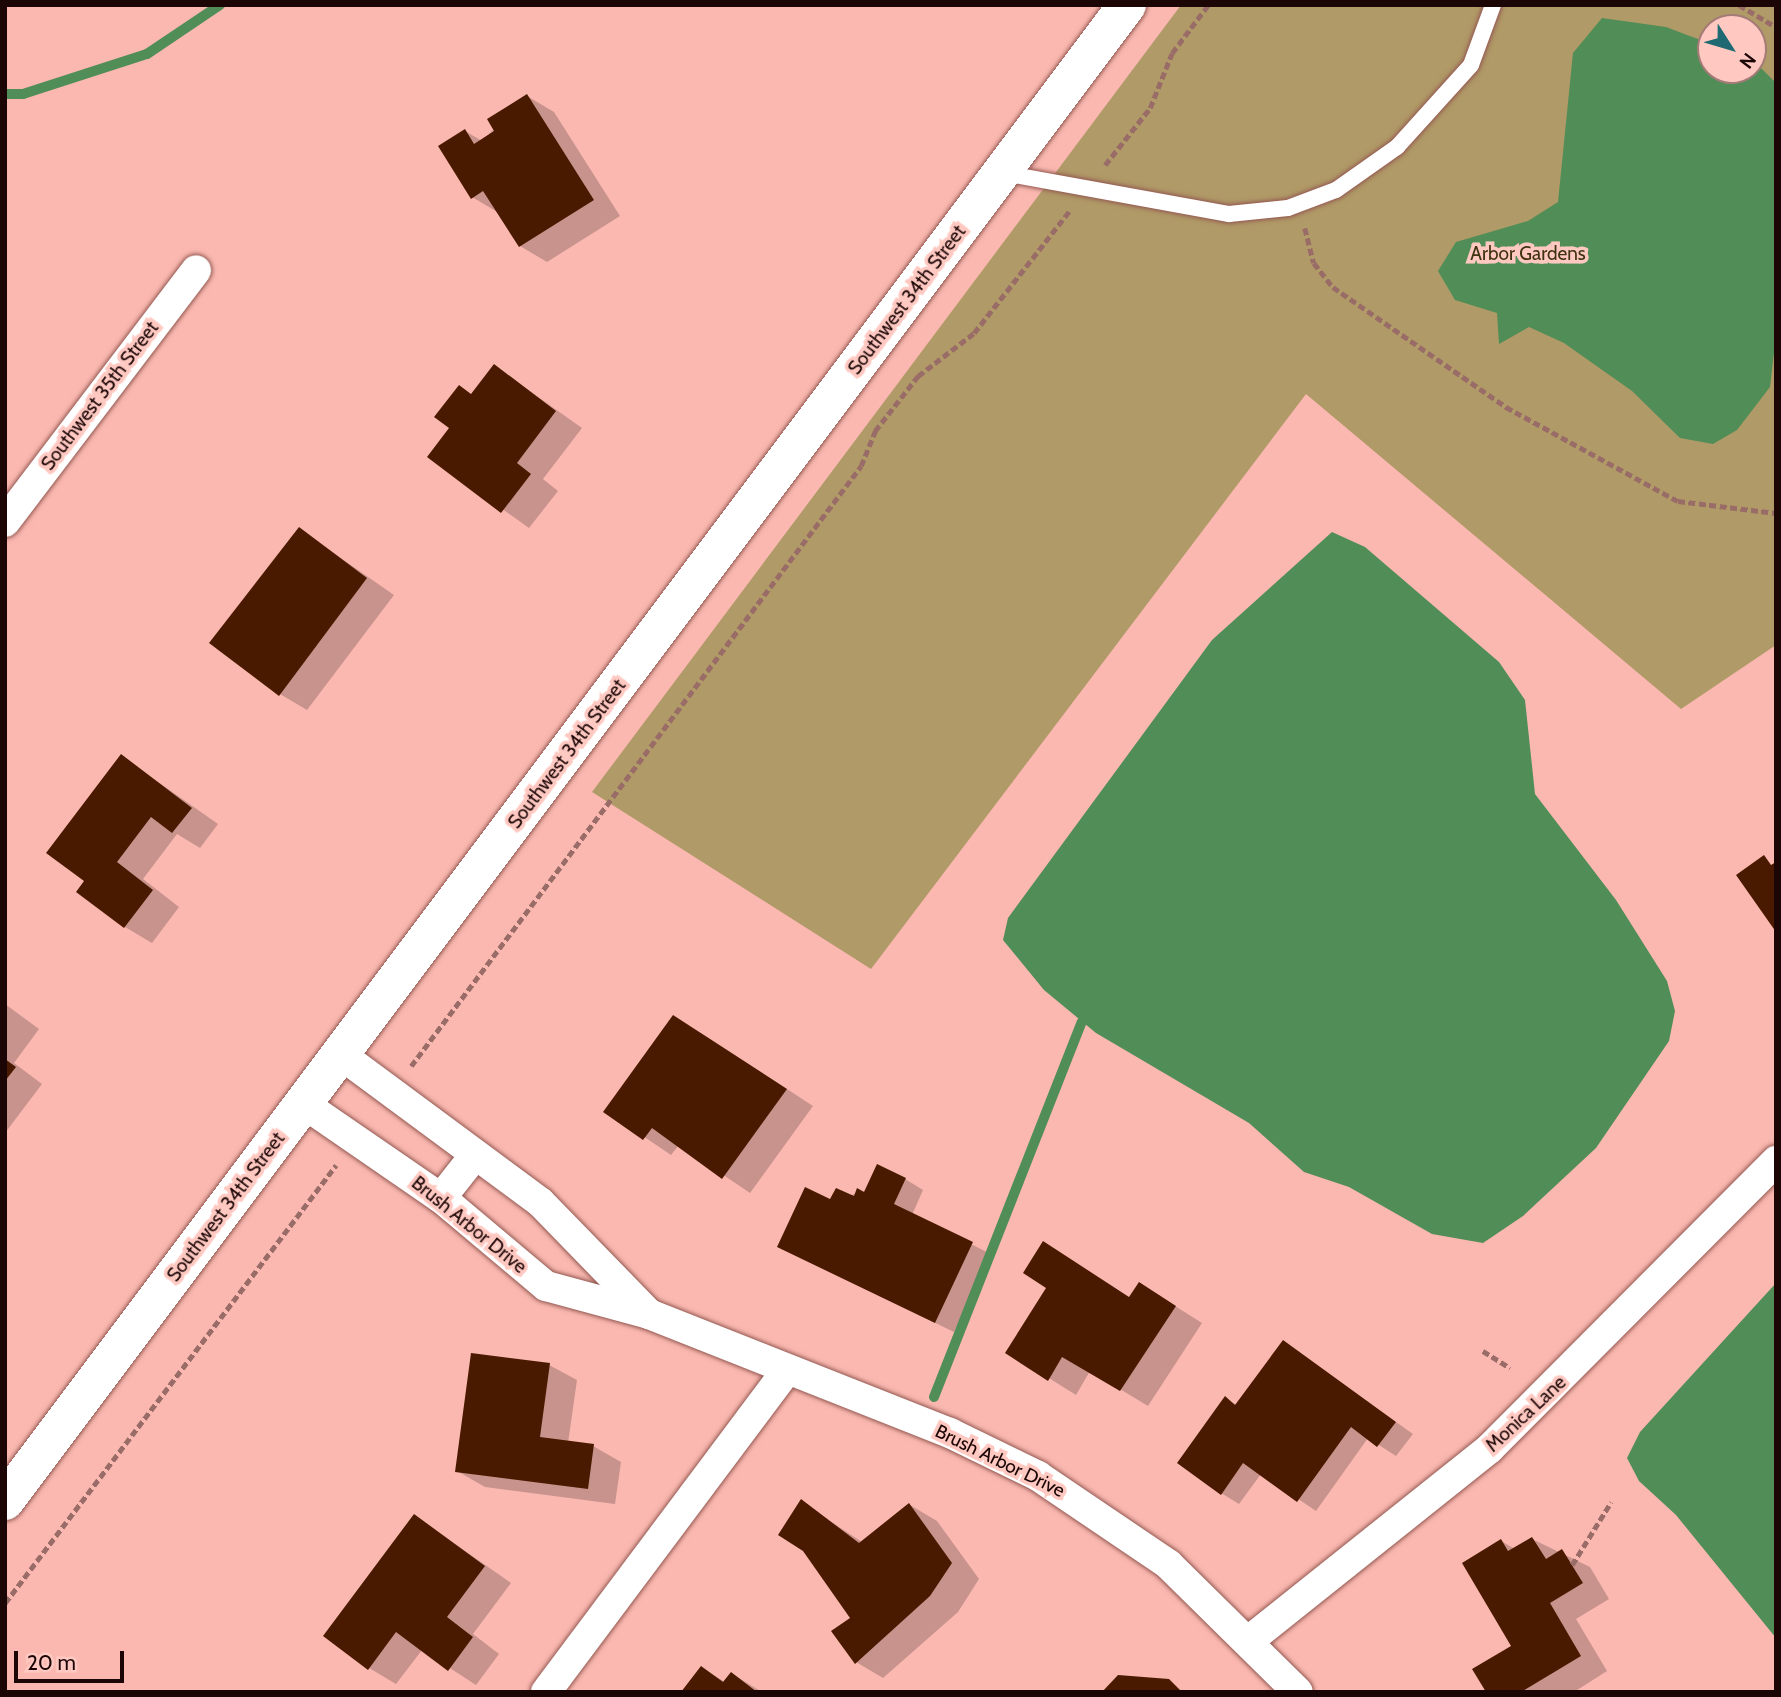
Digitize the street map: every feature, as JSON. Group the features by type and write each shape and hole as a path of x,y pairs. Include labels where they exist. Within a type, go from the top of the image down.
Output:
{"street":[{"name":"Southwest 34th Street","path":"5,1501 1127,5"},
{"name":"Southwest 35th Street","path":"5,522 196,270"},
{"name":"Brush Arbor Drive","path":"341,1055 475,1154 584,1240 649,1314"},
{"name":"Brush Arbor Drive","path":"304,1104 441,1198 546,1286 649,1314 786,1371 950,1433 1038,1476 1158,1556 1251,1639 1298,1692"},
{"path":"441,1198 475,1154"},
{"name":"Monica Lane","path":"1251,1639 1489,1450 1776,1161"},
{"path":"546,1692 786,1371"}],"lane":[{"path":"1002,173 1229,214 1299,203 1346,183 1432,112 1471,65 1493,5"}],"path":[{"path":"391,1092 861,466 875,431 918,376 974,332 1150,108 1172,53 1208,5"},
{"path":"1739,5 1776,27"},
{"path":"1299,203 1314,263 1327,279 1426,355 1678,501 1776,513"},
{"path":"5,1603 355,1139"},
{"path":"1483,1351 1510,1368"},
{"path":"1572,1565 1611,1502"}],"green space":[{"name":"Arbor Gardens","path":"1181,5 1776,5 1776,645 1681,709 1306,394 871,969 592,792"}],"shaded area":[{"path":"1602,18 1666,27 1697,39 1697,84 1767,84 1767,74 1776,83 1776,335 1770,387 1737,430 1713,444 1680,438 1632,391 1564,343 1529,327 1499,344 1497,313 1455,300 1438,271 1456,242 1528,221 1558,202 1573,53"},
{"path":"1332,532 1365,547 1499,662 1525,700 1535,794 1616,900 1667,981 1675,1011 1669,1041 1596,1148 1523,1216 1483,1243 1432,1234 1349,1187 1304,1172 1249,1123 1096,1033 1044,990 1003,940 1008,918 1212,640"},
{"path":"1776,1283 1776,1638 1676,1515 1639,1481 1627,1458 1640,1432"}],"building":[{"path":"527,94 594,200 519,247 483,191 471,199 438,146 465,129 474,144 494,131 487,119"},
{"path":"494,364 556,411 517,463 531,474 501,513 427,457 449,428 434,417 459,385 471,394"},
{"path":"299,527 367,578 279,696 209,643"},
{"path":"121,754 192,808 172,833 151,817 117,862 153,890 124,928 76,892 84,881 46,853"},
{"path":"1764,855 1771,865 1776,862 1776,932 1736,875"},
{"path":"673,1015 787,1089 722,1179 652,1128 643,1140 603,1112"},
{"path":"5,1059 16,1067 5,1081"},
{"path":"877,1164 906,1178 894,1204 973,1242 935,1323 777,1247 805,1187 830,1199 836,1188 854,1196 857,1188 864,1192"},
{"path":"1043,1241 1129,1297 1139,1282 1176,1306 1120,1391 1062,1357 1048,1381 1005,1353 1046,1288 1023,1273"},
{"path":"1283,1340 1396,1422 1377,1447 1351,1427 1297,1502 1243,1463 1221,1495 1177,1463 1225,1396 1235,1405"},
{"path":"471,1353 550,1363 540,1437 594,1444 588,1489 455,1472"},
{"path":"801,1499 859,1543 909,1503 952,1563 930,1596 855,1664 831,1631 850,1618 803,1551 778,1535"},
{"path":"414,1514 485,1566 447,1617 473,1637 448,1671 396,1632 368,1670 323,1636"},
{"path":"1532,1537 1546,1559 1562,1549 1583,1583 1550,1603 1581,1656 1521,1692 1486,1692 1472,1669 1511,1646 1462,1563 1501,1539 1508,1551"},
{"path":"701,1666 723,1682 731,1672 757,1692 681,1692"},
{"path":"1118,1675 1169,1679 1182,1692 1102,1692"}],"waterway":[{"path":"5,94 23,94 147,54 220,5"},
{"path":"934,1397 1082,1022"}]}
